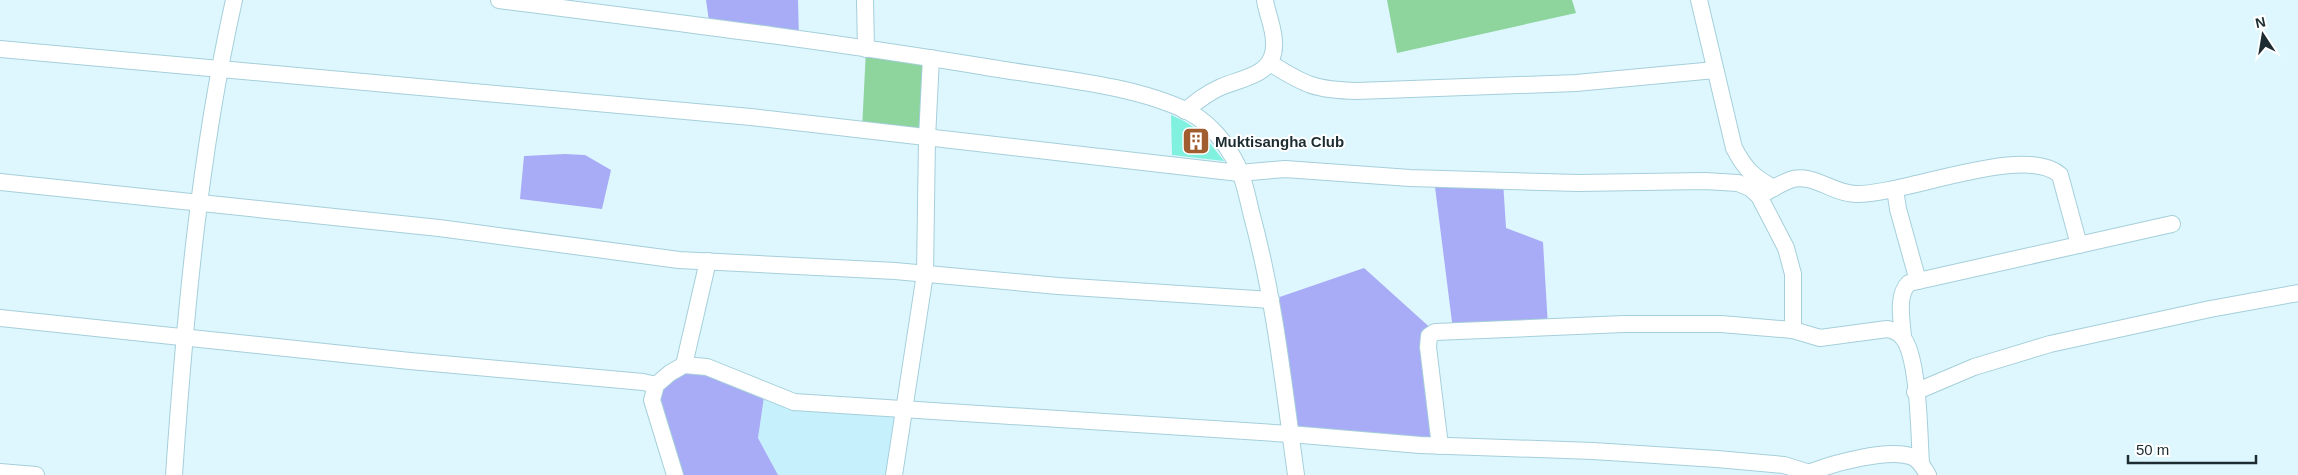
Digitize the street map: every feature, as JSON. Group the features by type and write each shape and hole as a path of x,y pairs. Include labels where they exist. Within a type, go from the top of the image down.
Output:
{"street":[{"path":"174,475 184,337 199,203 218,70 234,0"},
{"path":"499,0 931,58 1127,91 1185,111 1210,128 1232,155 1239,173 1264,259 1296,475"},
{"path":"865,0 866,48"},
{"path":"1185,111 1202,97 1219,87 1263,71 1270,63 1274,53 1274,40 1265,0"},
{"path":"1699,0 1734,148 1744,166 1756,178 1774,188"},
{"path":"0,49 751,117 1239,173 1285,170 1410,178 1578,183 1705,181 1738,183 1750,188 1759,196 1786,248 1793,274 1793,330"},
{"path":"894,475 925,274 926,138 931,58"},
{"path":"1270,63 1301,83 1328,90 1357,92 1576,83 1715,70"},
{"path":"1759,196 1790,180 1799,178 1811,180 1842,193 1856,194 1895,189 2014,164 2047,166 2060,175 2079,245"},
{"path":"0,182 439,228 679,260 925,274 1058,286 1271,300"},
{"path":"1895,189 1902,227 1918,280"},
{"path":"1903,338 1903,289 1909,283 2172,224"},
{"path":"684,365 708,261"},
{"path":"1916,392 1974,367 2050,344 2201,310 2298,293"},
{"path":"0,318 410,361 643,382 656,385"},
{"path":"1440,446 1428,347 1429,336 1434,332 1624,324 1721,324 1793,330 1820,338 1887,328 1894,330 1903,338 1909,349 1916,392 1924,469"},
{"path":"675,475 652,400 656,385 670,373 684,365 707,368 794,402 1290,434 1440,446 1593,451 1716,459 1784,464 1813,473 1834,463 1894,455 1910,456 1924,469"},
{"path":"0,472 36,475"}],"shaded area":[{"path":"765,390 904,410 894,475 778,475 758,438"}],"green space":[{"path":"1387,0 1572,0 1576,13 1397,53"},
{"path":"866,49 931,58 927,138 862,130"}],"water":[{"path":"706,0 798,0 799,39 710,28"},
{"path":"585,155 611,170 602,209 520,199 524,156"},
{"path":"1434,179 1503,181 1506,228 1543,242 1548,327 1453,330"},
{"path":"1364,268 1435,332 1440,446 1290,434 1271,300"},
{"path":"684,365 765,390 758,438 778,475 675,475 656,385"}],"building":[{"path":"1171,115 1201,132 1224,161 1172,155"}],"place":[{"name":"Muktisangha Club","path":"1196,141"}]}
